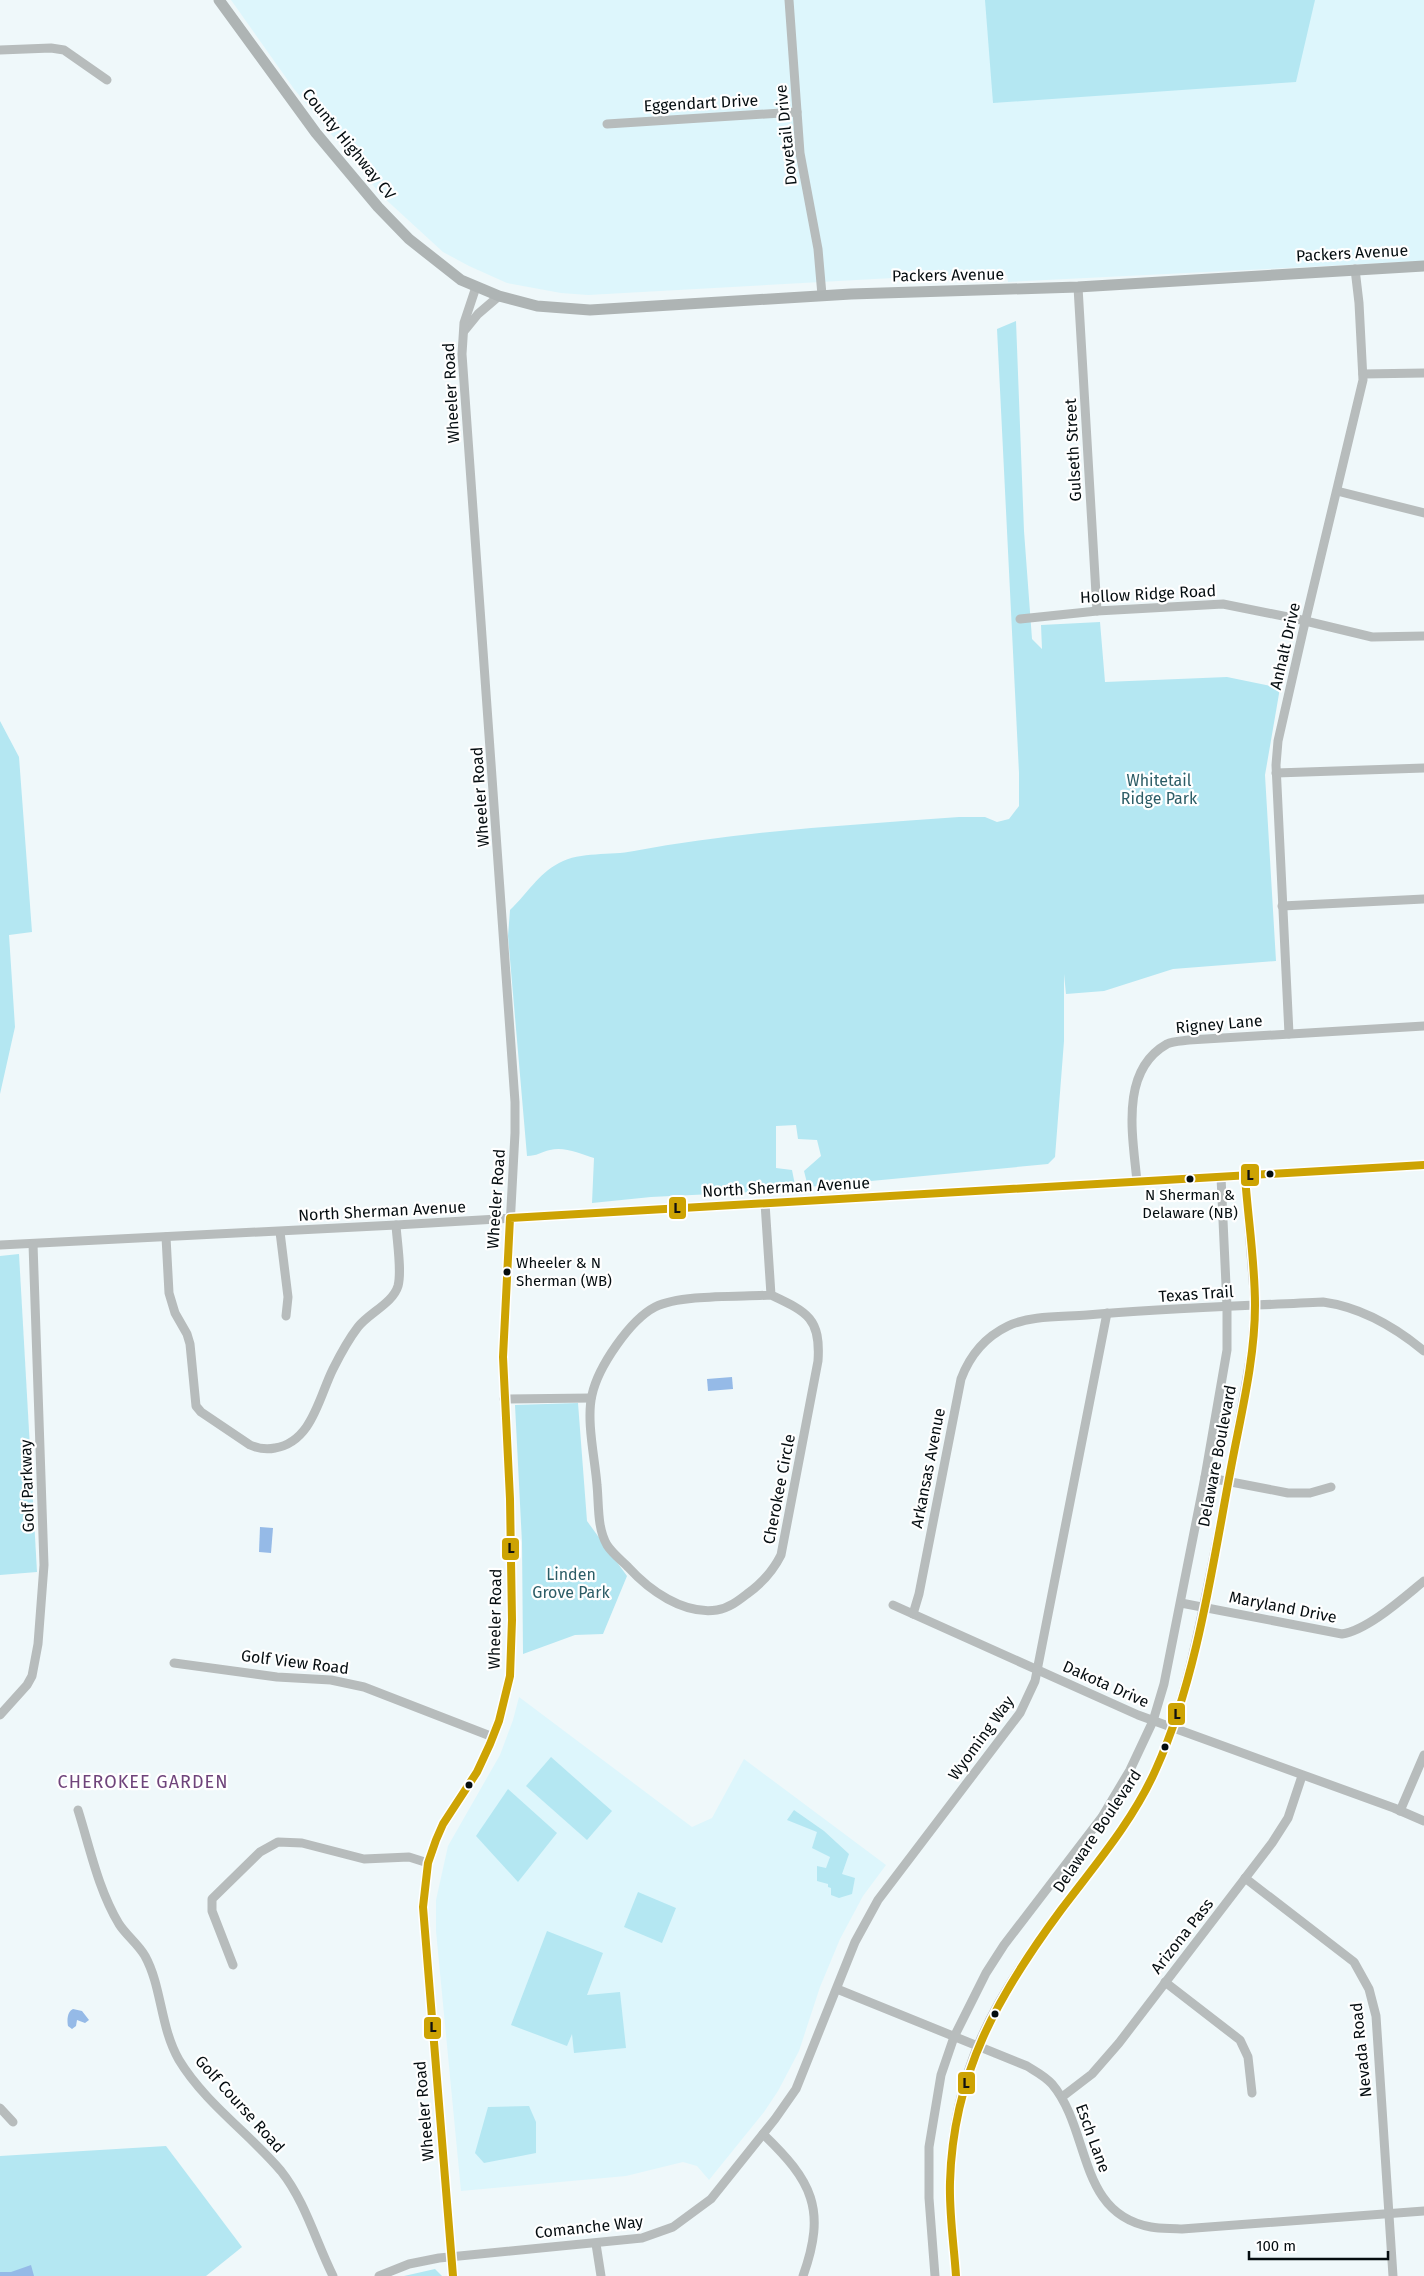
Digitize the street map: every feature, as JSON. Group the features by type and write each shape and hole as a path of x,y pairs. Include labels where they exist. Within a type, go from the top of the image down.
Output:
{"main road":[{"name":"County Highway CV","path":"219,0 316,133 378,207 426,254 461,280 476,287"},
{"name":"Packers Avenue","path":"476,287 499,296 537,306 590,310 822,295 1078,287 1424,266"}],"street":[{"name":"Dovetail Drive","path":"789,0 800,153 818,249 822,295"},
{"path":"0,50 50,48 64,50 107,80"},
{"name":"Eggendart Drive","path":"607,124 797,112"},
{"name":"Anhalt Drive","path":"1289,1034 1276,773 1278,741 1359,401 1363,374 1355,269"},
{"name":"Wheeler Road","path":"453,2276 423,1907 428,1863 443,1824 477,1772 493,1737 506,1698 512,1646 510,1499 503,1358 516,1133 492,751 465,400 463,332 467,310 476,287"},
{"name":"Gulseth Street","path":"1078,287 1097,611"},
{"path":"463,332 478,314 499,296"},
{"path":"1363,374 1424,373"},
{"path":"1337,491 1424,513"},
{"name":"Hollow Ridge Road","path":"1020,619 1097,611 1223,604 1372,637 1424,636"},
{"path":"1276,773 1424,768"},
{"path":"1282,906 1424,899"},
{"name":"Rigney Lane","path":"1137,1182 1132,1108 1133,1090 1141,1072 1154,1054 1168,1043 1189,1040 1424,1026"},
{"name":"North Sherman Avenue","path":"0,1245 396,1226 1424,1165"},
{"name":"Delaware Boulevard","path":"956,2276 950,2198 952,2154 962,2092 977,2046 1003,1992 1023,1960 1104,1853 1137,1804 1156,1770 1173,1728 1204,1607 1252,1348 1255,1305 1245,1176"},
{"name":"Delaware Boulevard","path":"935,2276 929,2198 929,2147 941,2075 954,2037 986,1972 1102,1817 1130,1770 1153,1721 1164,1684 1205,1477 1227,1350 1228,1307 1221,1178"},
{"path":"765,1203 771,1295"},
{"path":"166,1237 171,1302 190,1344 195,1402 201,1412 258,1449 285,1446 298,1438 305,1430 318,1406 335,1365 359,1326 395,1292 399,1280 396,1226"},
{"path":"280,1232 288,1297 286,1316"},
{"name":"Golf Parkway","path":"0,1715 27,1685 32,1676 38,1644 44,1565 33,1244"},
{"name":"Cherokee Circle","path":"771,1295 798,1308 815,1325 820,1342 781,1555 775,1568 756,1588 732,1605 716,1610 692,1608 668,1600 654,1591 633,1573 607,1544 599,1521 590,1415 591,1398 614,1347 642,1315 656,1306 685,1300 771,1295"},
{"name":"Texas Trail","path":"991,1337 1008,1326 1033,1319 1108,1313 1323,1302 1342,1305 1381,1322 1424,1351"},
{"name":"Wyoming Way","path":"763,2134 796,2089 855,1942 878,1900 1020,1713 1035,1681 1108,1313"},
{"name":"Arkansas Avenue","path":"913,1614 919,1594 961,1379 977,1350 991,1337"},
{"path":"504,1399 591,1398"},
{"path":"1205,1477 1302,1494 1331,1487"},
{"name":"Maryland Drive","path":"1181,1603 1342,1634 1362,1626 1378,1616 1424,1581"},
{"name":"Dakota Drive","path":"893,1605 1153,1721 1400,1811 1424,1822"},
{"name":"Golf View Road","path":"174,1663 277,1677 331,1680 364,1686 493,1737"},
{"path":"1400,1811 1424,1755"},
{"name":"Arizona Pass","path":"1062,2097 1092,2074 1119,2043 1245,1878 1288,1818 1302,1776"},
{"name":"Golf Course Road","path":"78,1810 98,1878 119,1923 145,1956 166,2029 180,2060 201,2087 253,2139 282,2173 304,2210 333,2276"},
{"path":"233,1965 212,1911 212,1898 260,1852 270,1846 290,1841 351,1857 364,1859 409,1858 428,1863"},
{"name":"Nevada Road","path":"1245,1878 1354,1962 1369,1988 1376,2016 1393,2276"},
{"path":"1165,1982 1240,2040 1248,2058 1252,2093"},
{"name":"Esch Lane","path":"837,1989 1027,2066 1047,2080 1062,2097 1075,2125 1088,2171 1096,2187 1115,2212 1134,2222 1151,2227 1182,2228 1424,2211"},
{"path":"0,2108 13,2122"},
{"path":"763,2134 794,2165 811,2200 815,2224 812,2251 803,2276"},
{"name":"Comanche Way","path":"379,2276 408,2264 451,2257 521,2249 596,2244 654,2235 665,2231 685,2220 710,2199 763,2134"},
{"path":"596,2244 601,2276"}],"shaded area":[{"path":"231,0 1424,0 1424,261 1008,282 1007,275 983,273 588,295 561,293 507,283 443,252 382,196 294,89"},
{"path":"732,1377 733,1389 708,1391 707,1379"},
{"path":"260,1527 273,1528 271,1553 259,1552"},
{"path":"519,1697 692,1827 712,1818 744,1759 886,1865 863,1896 840,1939 820,1987 799,2051 778,2091 764,2112 709,2180 697,2166 683,2162 626,2176 461,2191 436,1931 436,1900 448,1846 500,1755"},
{"path":"73,2009 82,2011 89,2020 85,2023 77,2020 76,2026 72,2029 68,2026 68,2019"},
{"path":"31,2265 34,2276 0,2276 0,2272 11,2272"}],"green space":[{"path":"985,0 1315,0 1296,82 993,103"},
{"name":"Whitetail Ridge Park","path":"1016,321 1024,531 1032,639 1042,649 1041,625 1100,622 1105,682 1227,677 1280,688 1265,775 1276,961 1173,969 1104,991 1066,994 1064,974 1064,1041 1055,1157 1048,1164 808,1187 804,1171 821,1156 817,1140 798,1139 796,1125 776,1126 776,1168 792,1170 796,1190 651,1197 592,1203 594,1158 561,1149 527,1156 508,936 510,910 545,873 559,863 577,857 625,852 715,838 836,826 959,817 985,817 997,822 1009,819 1019,806 1019,773 997,329"},
{"path":"0,721 19,757 32,932 9,935 15,1027 0,1094"},
{"path":"19,1254 37,1572 0,1575 0,1256"},
{"name":"Linden Grove Park","path":"578,1403 587,1521 627,1576 603,1634 575,1635 523,1654 522,1543 515,1405"},
{"path":"551,1757 612,1811 587,1840 526,1786"},
{"path":"508,1789 557,1833 518,1882 476,1836"},
{"path":"794,1810 824,1831 849,1854 842,1874 855,1878 852,1894 839,1898 831,1895 831,1888 828,1887 828,1884 817,1881 817,1866 826,1868 830,1857 812,1848 817,1832 787,1820"},
{"path":"638,1892 676,1908 662,1943 624,1927"},
{"path":"547,1931 603,1953 587,1995 620,1992 626,2048 574,2053 572,2034 567,2046 511,2025"},
{"path":"529,2106 536,2122 536,2153 484,2163 475,2153 488,2107"},
{"path":"166,2146 242,2247 206,2276 0,2276 0,2156"},
{"path":"435,2269 442,2276 404,2276"}],"transit line":[{"name":"L","path":"453,2276 423,1907 428,1863 436,1840 443,1824 477,1772 490,1744 499,1721 510,1676 512,1620 510,1499 503,1357 510,1218 1424,1165"},
{"name":"L","path":"956,2276 950,2194 953,2143 960,2106 970,2071 983,2037 999,2005 1038,1942 1113,1842 1147,1788 1170,1735 1192,1662 1209,1586 1246,1389 1252,1347 1255,1289 1245,1176"}],"place":[{"name":"N Sherman & Delaware (NB)","path":"1190,1179"},
{"name":"Wheeler & N Sherman (WB)","path":"507,1272"}],"district":[{"name":"CHEROKEE GARDEN","path":"143,1782"}]}
